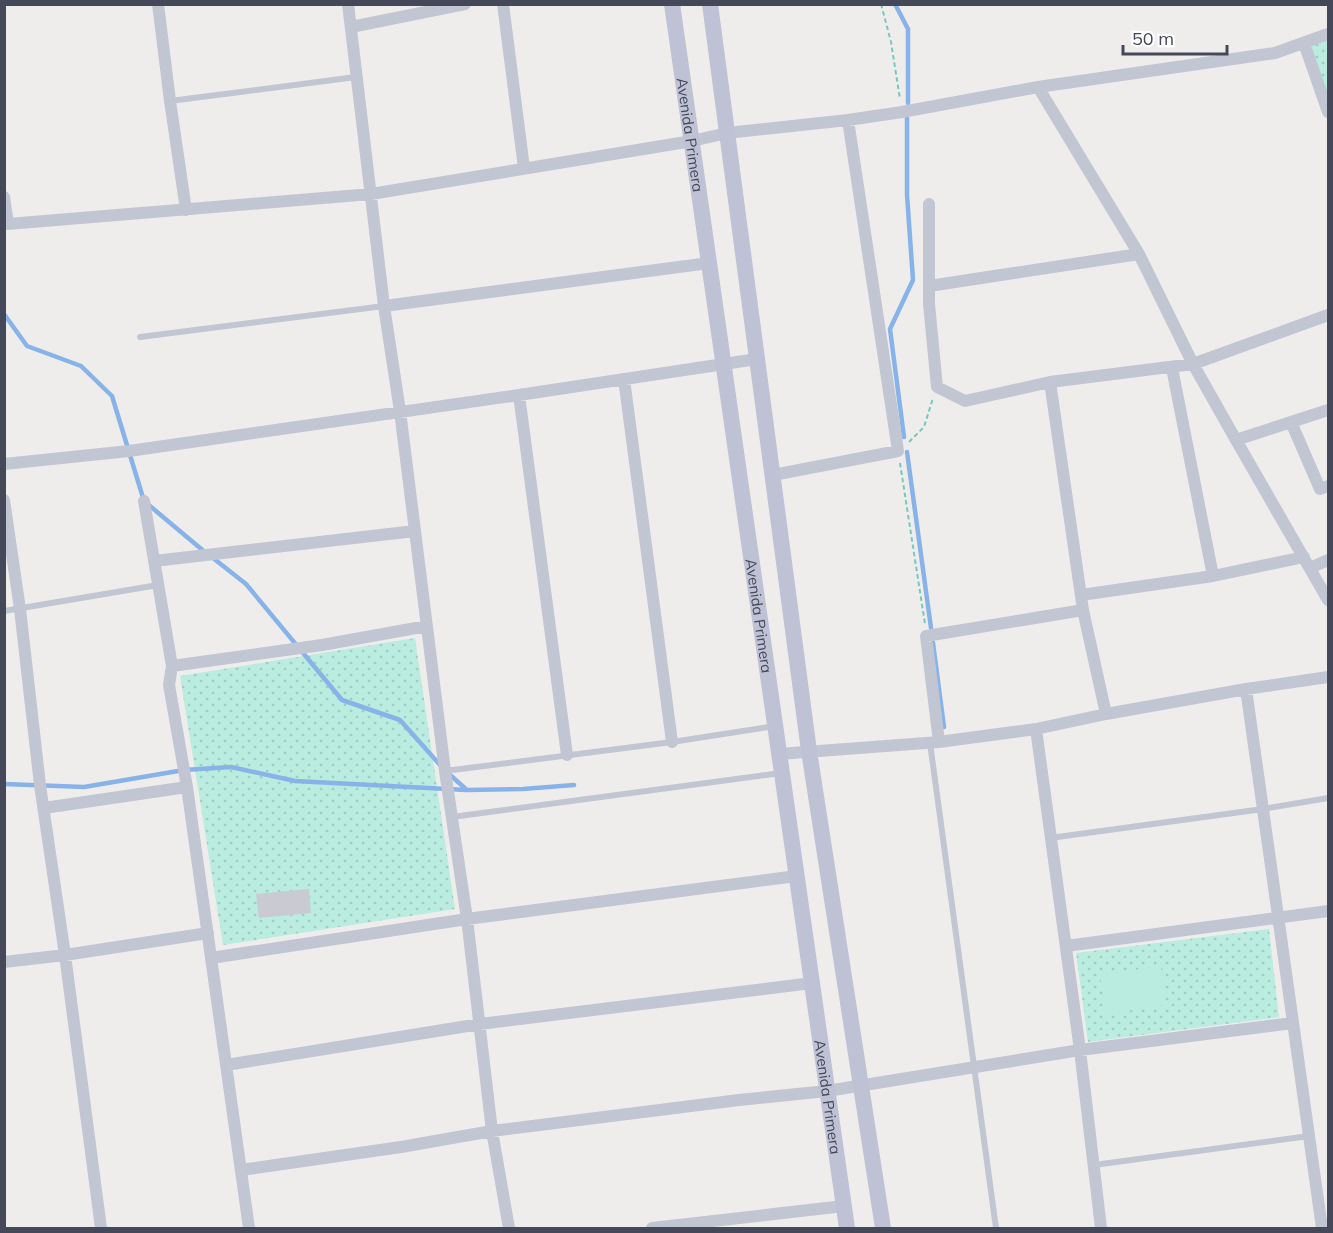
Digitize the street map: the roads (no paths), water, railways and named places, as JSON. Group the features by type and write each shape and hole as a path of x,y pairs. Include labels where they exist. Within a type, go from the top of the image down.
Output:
{"main road":[{"name":"Avenida Primera","path":"672,4 847,1228"},
{"name":"Avenida Primera","path":"710,4 810,751 883,1228"}],"street":[{"path":"158,4 186,210"},
{"path":"348,4 384,306 400,411 445,771 467,919 492,1131 508,1228"},
{"path":"351,27 465,4"},
{"path":"503,4 524,168"},
{"path":"4,197 8,224 371,194 692,141 728,133 848,120 1038,87 1275,53 1329,34"},
{"path":"1304,43 1329,112"},
{"path":"1038,87 1139,254 1193,364 1329,600"},
{"path":"773,475 898,451 848,120"},
{"path":"929,204 929,286 937,387 965,401 1050,382 1193,364 1329,315"},
{"path":"929,286 1139,254"},
{"path":"384,306 709,263"},
{"path":"4,464 129,451 758,359"},
{"path":"1172,368 1213,576"},
{"path":"624,379 672,742"},
{"path":"1050,382 1083,609 1106,714"},
{"path":"519,395 567,755"},
{"path":"1236,440 1329,410"},
{"path":"1292,422 1320,489 1329,486"},
{"path":"4,500 101,1228"},
{"path":"144,501 172,666 169,685 187,787 249,1228"},
{"path":"154,561 415,531"},
{"path":"1081,595 1329,560"},
{"path":"935,742 926,636 1083,609"},
{"path":"172,666 322,645 427,626"},
{"path":"779,754 935,742 1036,729 1246,689 1329,677"},
{"path":"1246,689 1322,1228"},
{"path":"1036,729 1080,1050 1101,1228"},
{"path":"44,808 187,787"},
{"path":"211,958 467,919 797,876"},
{"path":"1066,946 1329,911"},
{"path":"4,962 208,933"},
{"path":"226,1065 480,1024 812,983"},
{"path":"241,1170 401,1147 492,1131 827,1091 1080,1050 1293,1023"},
{"path":"652,1228 844,1206"}],"lane":[{"path":"170,101 357,77"},
{"path":"140,337 384,306"},
{"path":"4,611 159,585"},
{"path":"445,771 672,742 775,726"},
{"path":"935,742 996,1228"},
{"path":"452,817 782,773"},
{"path":"1050,838 1329,798"},
{"path":"1094,1165 1309,1136"}],"waterway":[{"path":"895,4 908,29 908,103"},
{"path":"904,437 890,329 913,280 907,195 907,118"},
{"path":"4,314 27,346 81,366 112,396 144,501 206,553"},
{"path":"907,452 931,628"},
{"path":"213,558 246,584 342,700 400,720 441,766"},
{"path":"933,643 944,727"},
{"path":"4,784 84,787 184,770 231,767 295,781 466,790"},
{"path":"449,774 467,790 574,785"}]}
